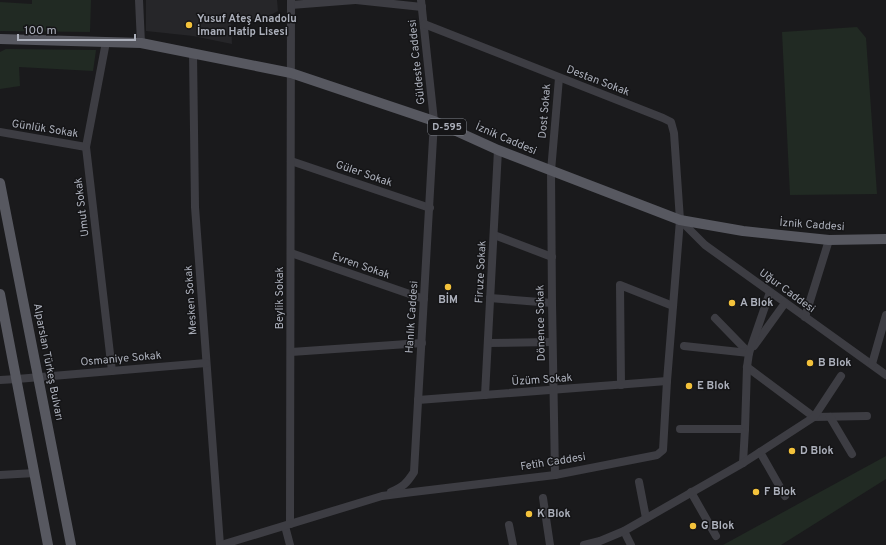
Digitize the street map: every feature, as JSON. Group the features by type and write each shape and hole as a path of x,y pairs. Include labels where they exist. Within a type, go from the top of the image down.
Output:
{"main road":[{"name":"İznik Caddesi","path":"0,39 141,43 291,73 434,122 498,150 680,220 743,232 829,240 886,239"},
{"name":"Alparslan Türkeş Bulvarı","path":"0,183 71,545"},
{"path":"0,294 48,545"}],"street":[{"path":"139,0 141,43"},
{"path":"291,3 356,0 422,4"},
{"name":"Beylik Sokak","path":"290,545 288,525 291,253 291,3"},
{"name":"Güldeste Caddesi","path":"422,4 434,122"},
{"name":"Destan Sokak","path":"424,24 671,122 674,133 680,220"},
{"name":"Umut Sokak","path":"106,42 86,147 112,371"},
{"name":"Mesken Sokak","path":"193,53 195,207 221,545"},
{"name":"Dost Sokak","path":"552,171 559,78"},
{"name":"Hanlık Caddesi","path":"413,492 434,122"},
{"name":"Günlük Sokak","path":"0,132 86,147"},
{"name":"Firuze Sokak","path":"485,395 498,150"},
{"name":"Güler Sokak","path":"291,160 430,208"},
{"name":"Dönence Sokak","path":"552,171 552,342 555,475"},
{"name":"Uğur Caddesi","path":"680,220 705,245 886,375"},
{"name":"Fetih Caddesi","path":"221,545 382,496 555,475 658,455 663,450 680,220"},
{"path":"494,235 552,257"},
{"path":"805,317 829,240"},
{"name":"Evren Sokak","path":"291,253 424,299"},
{"path":"621,385 620,285 673,306"},
{"path":"743,463 747,367 749,353 770,292"},
{"path":"490,298 552,303"},
{"path":"749,353 785,303"},
{"path":"872,364 886,315"},
{"path":"714,318 749,353"},
{"path":"488,343 552,342"},
{"path":"290,352 422,343"},
{"path":"684,346 749,353"},
{"name":"Osmaniye Sokak","path":"0,380 17,380 206,363"},
{"path":"747,367 814,417 867,416"},
{"path":"584,545 600,541 624,531 743,463 814,417 842,376"},
{"name":"Üzüm Sokak","path":"418,400 667,381"},
{"path":"830,416 852,454"},
{"path":"680,429 745,429"},
{"path":"760,452 785,496"},
{"path":"382,496 400,488 408,482 414,472"},
{"path":"0,475 35,473"},
{"path":"639,482 646,518"},
{"path":"691,492 716,536"},
{"path":"543,498 550,545"},
{"path":"509,525 513,545"},
{"path":"624,531 631,545"}],"shaded area":[{"path":"32,0 91,0 90,32 0,31 0,2 32,4"},
{"name":"Yusuf Ateş Anadolu İmam Hatip Lisesi","path":"146,0 277,0 278,11 263,19 231,19 232,44 193,36 146,31"},
{"path":"857,27 866,38 877,194 790,195 782,32"},
{"path":"6,49 96,50 93,71 19,67 20,86 0,89 0,52"},
{"path":"886,456 886,479 781,545 723,545"}],"place":[{"name":"Yusuf Ateş Anadolu İmam Hatip Lisesi","path":"189,25"},
{"name":"BİM","path":"448,287"},
{"name":"A Blok","path":"732,303"},
{"name":"B Blok","path":"810,363"},
{"name":"E Blok","path":"689,386"},
{"name":"D Blok","path":"792,451"},
{"name":"F Blok","path":"756,492"},
{"name":"K Blok","path":"529,514"},
{"name":"G Blok","path":"693,526"}]}
